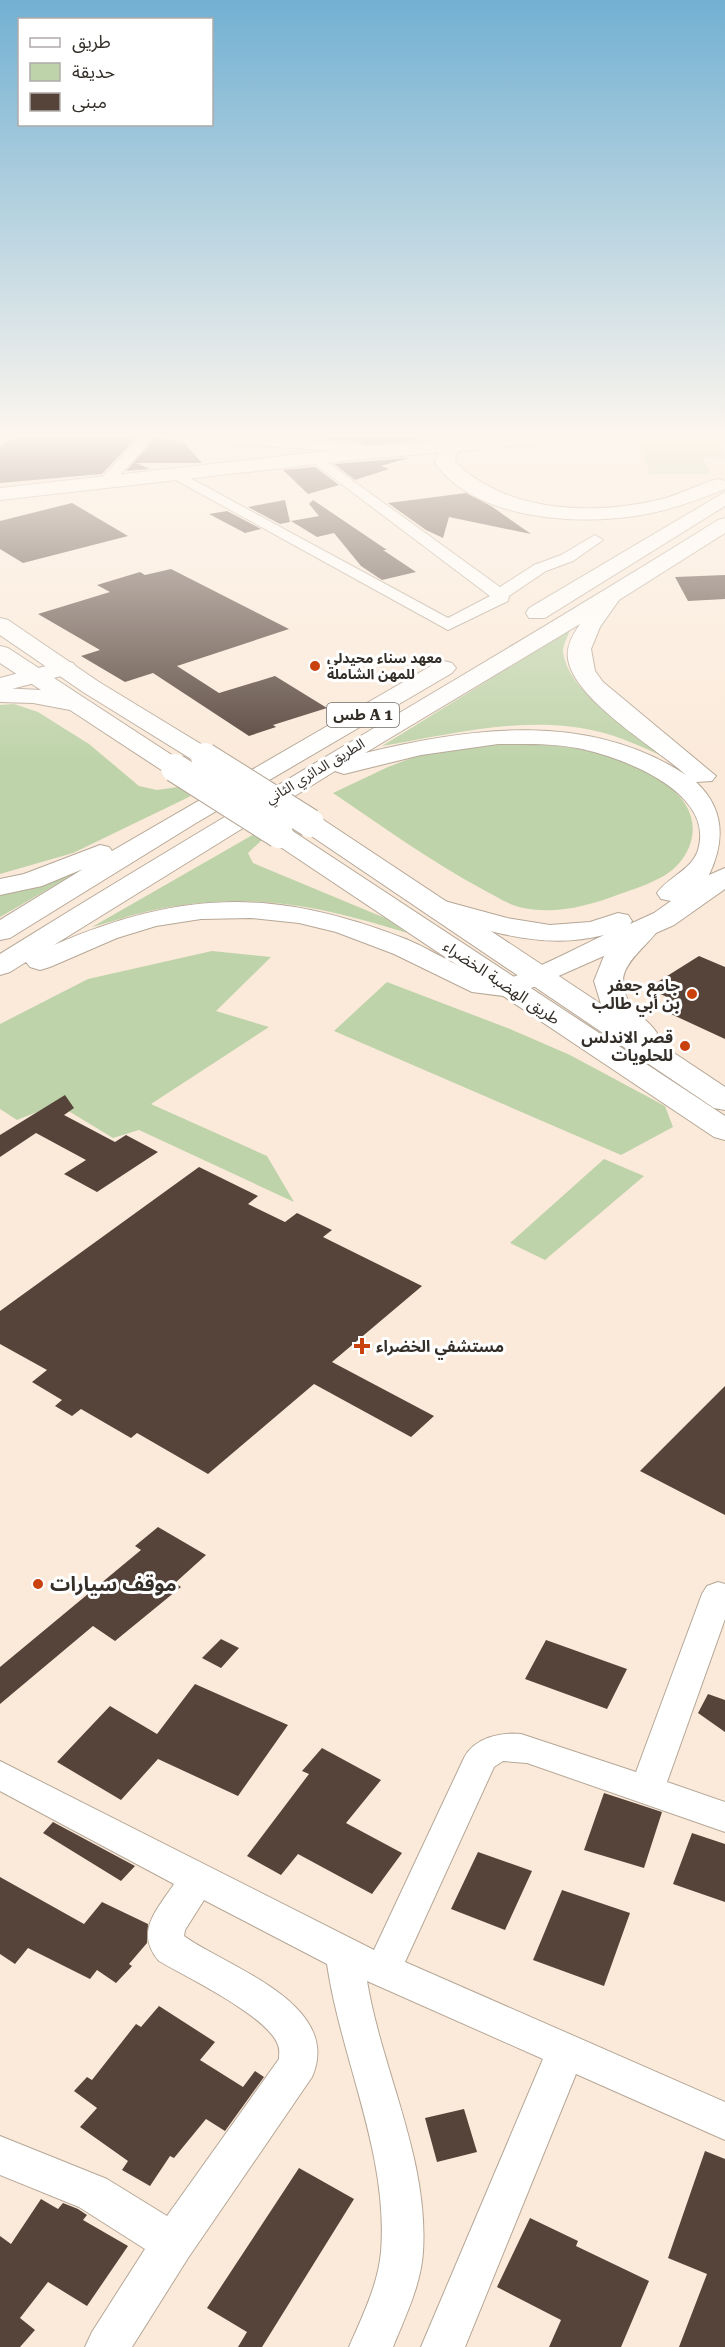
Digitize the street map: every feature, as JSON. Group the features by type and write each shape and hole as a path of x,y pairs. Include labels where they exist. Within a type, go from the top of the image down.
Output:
{"main road":[{"path":"514,627 646,547"},
{"name":"الطريق الدائري الثاني","path":"0,966 308,776 614,594 689,547"},
{"path":"614,594 585,633 580,646 579,660 586,677 600,694 696,769 725,799"},
{"path":"0,625 35,669"},
{"path":"0,652 35,669"},
{"name":"الطريق الدائري الثاني","path":"0,932 187,817 463,657"},
{"path":"0,685 35,669"},
{"name":"طريق الهضبة الخضراء","path":"35,669 78,705 279,834 718,1097"},
{"name":"طريق الهضبة الخضراء","path":"35,669 205,757 437,906 525,982 725,1130"},
{"path":"0,695 33,696 78,705"},
{"path":"308,776 459,739 518,736 561,739 623,753 670,774 695,795 704,807 714,834 712,852 696,873 672,892 601,929 577,934 542,934 510,928 437,906"},
{"path":"0,887 32,880 187,817"},
{"path":"0,978 107,932 152,918 201,911 250,910 299,915 344,925 404,948 482,986 496,989 525,982 645,929 680,910 725,876"},
{"path":"645,929 627,944 614,960 609,977 610,992 625,1019 718,1097"}],"street":[{"path":"305,547 448,625 502,597 434,547"},
{"path":"499,595 540,568 567,558 585,547"},
{"path":"646,1791 718,1594"},
{"path":"383,1970 481,1758 492,1750 509,1746 528,1749 725,1817"},
{"path":"0,1775 344,1955 383,1970 725,2121"},
{"path":"107,2347 172,2243 298,2064 299,2052 294,2034 278,2017 259,2002 172,1949 165,1941 167,1926 198,1880"},
{"path":"344,1955 354,2015 391,2157 399,2204 402,2252 392,2296 371,2347"},
{"path":"443,2347 566,2051"},
{"path":"0,2155 93,2193 172,2243"}],"green space":[{"path":"570,630 563,651 568,667 578,684 627,729 677,763 604,733 576,727 549,725 521,725 465,731 382,746"},
{"path":"14,704 38,712 89,744 139,786 157,790 178,787 191,796 73,853 0,874 0,705"},
{"path":"510,742 593,752 634,766 665,783 687,806 692,821 692,837 684,856 675,868 659,879 605,899 556,910 519,907 444,867 333,793 388,767 427,752"},
{"path":"256,833 264,838 248,853 253,863 385,918 407,933 312,908 252,902 188,904 146,912 92,927"},
{"path":"76,873 0,917 0,892"},
{"path":"212,951 271,957 216,1011 269,1027 151,1104 267,1156 294,1202 139,1130 113,1138 57,1104 17,1120 0,1109 0,1024 88,979"},
{"path":"387,982 510,1029 570,1055 665,1106 673,1127 621,1155 334,1031"},
{"path":"604,1159 644,1176 545,1260 510,1243"}],"building":[{"path":"0,547 87,547 23,563 0,549"},
{"path":"345,547 382,547 387,550 383,550 416,572 382,580 361,566"},
{"path":"171,569 289,629 177,666 219,693 275,676 327,708 273,725 276,727 249,736 153,673 125,682 81,656 100,650 38,614 110,592 97,585 140,572 145,575"},
{"path":"725,575 725,599 688,601 675,577"},
{"name":"جامع جعفر بن أبي طالب","path":"699,956 725,967 725,1039 658,1008 671,999 648,988"},
{"path":"65,1095 74,1108 64,1115 115,1142 126,1135 158,1152 97,1192 64,1174 86,1160 36,1133 0,1157 0,1135"},
{"path":"199,1167 258,1196 248,1204 285,1222 297,1213 332,1230 323,1237 422,1286 332,1362 434,1416 411,1437 314,1384 208,1474 137,1433 131,1438 81,1409 72,1416 55,1406 62,1400 32,1382 47,1370 0,1344 0,1311"},
{"path":"725,1386 725,1515 640,1471"},
{"path":"158,1527 206,1555 175,1583 181,1587 115,1641 93,1626 0,1704 0,1667 141,1550 135,1546"},
{"path":"221,1639 239,1648 221,1668 202,1658"},
{"path":"546,1640 627,1669 607,1709 525,1679"},
{"path":"195,1684 288,1725 238,1796 158,1759 121,1800 57,1762 110,1706 157,1734"},
{"path":"708,1694 725,1700 725,1732 698,1713"},
{"path":"322,1748 381,1780 346,1823 402,1853 372,1894 298,1854 281,1875 247,1856 309,1774 302,1771"},
{"path":"604,1793 662,1812 644,1868 584,1850"},
{"path":"53,1822 135,1866 121,1881 43,1833"},
{"path":"692,1833 725,1844 725,1902 673,1884"},
{"path":"478,1852 532,1871 505,1930 451,1909"},
{"path":"0,1877 84,1924 102,1902 148,1924 147,1943 129,1964 132,1966 116,1983 97,1970 90,1979 28,1948 15,1964 0,1954"},
{"path":"562,1890 630,1913 604,1986 533,1960"},
{"path":"159,2006 215,2042 200,2060 243,2087 255,2071 264,2077 225,2131 206,2119 174,2158 170,2156 150,2186 122,2170 128,2161 80,2127 97,2108 74,2091 87,2077 92,2080 136,2024 141,2027"},
{"path":"464,2109 477,2152 437,2162 425,2118"},
{"path":"705,2151 725,2159 725,2347 679,2347 707,2274 668,2258"},
{"path":"299,2168 354,2199 262,2347 238,2347 247,2332 207,2308"},
{"path":"41,2199 58,2209 63,2203 78,2209 87,2215 83,2220 128,2246 87,2306 48,2282 20,2318 35,2330 20,2347 0,2347 0,2236 11,2244"},
{"path":"530,2218 578,2241 576,2246 649,2281 621,2347 549,2347 561,2320 497,2287"}],"place":[{"name":"معهد سناء محيدلي للمهن الشاملة","path":"315,666"},
{"name":"جامع جعفر بن أبي طالب","path":"692,994"},
{"name":"قصر الاندلس للحلويات","path":"685,1046"},
{"name":"مستشفي الخضراء","path":"362,1346"},
{"name":"موقف سيارات","path":"38,1584"}]}
